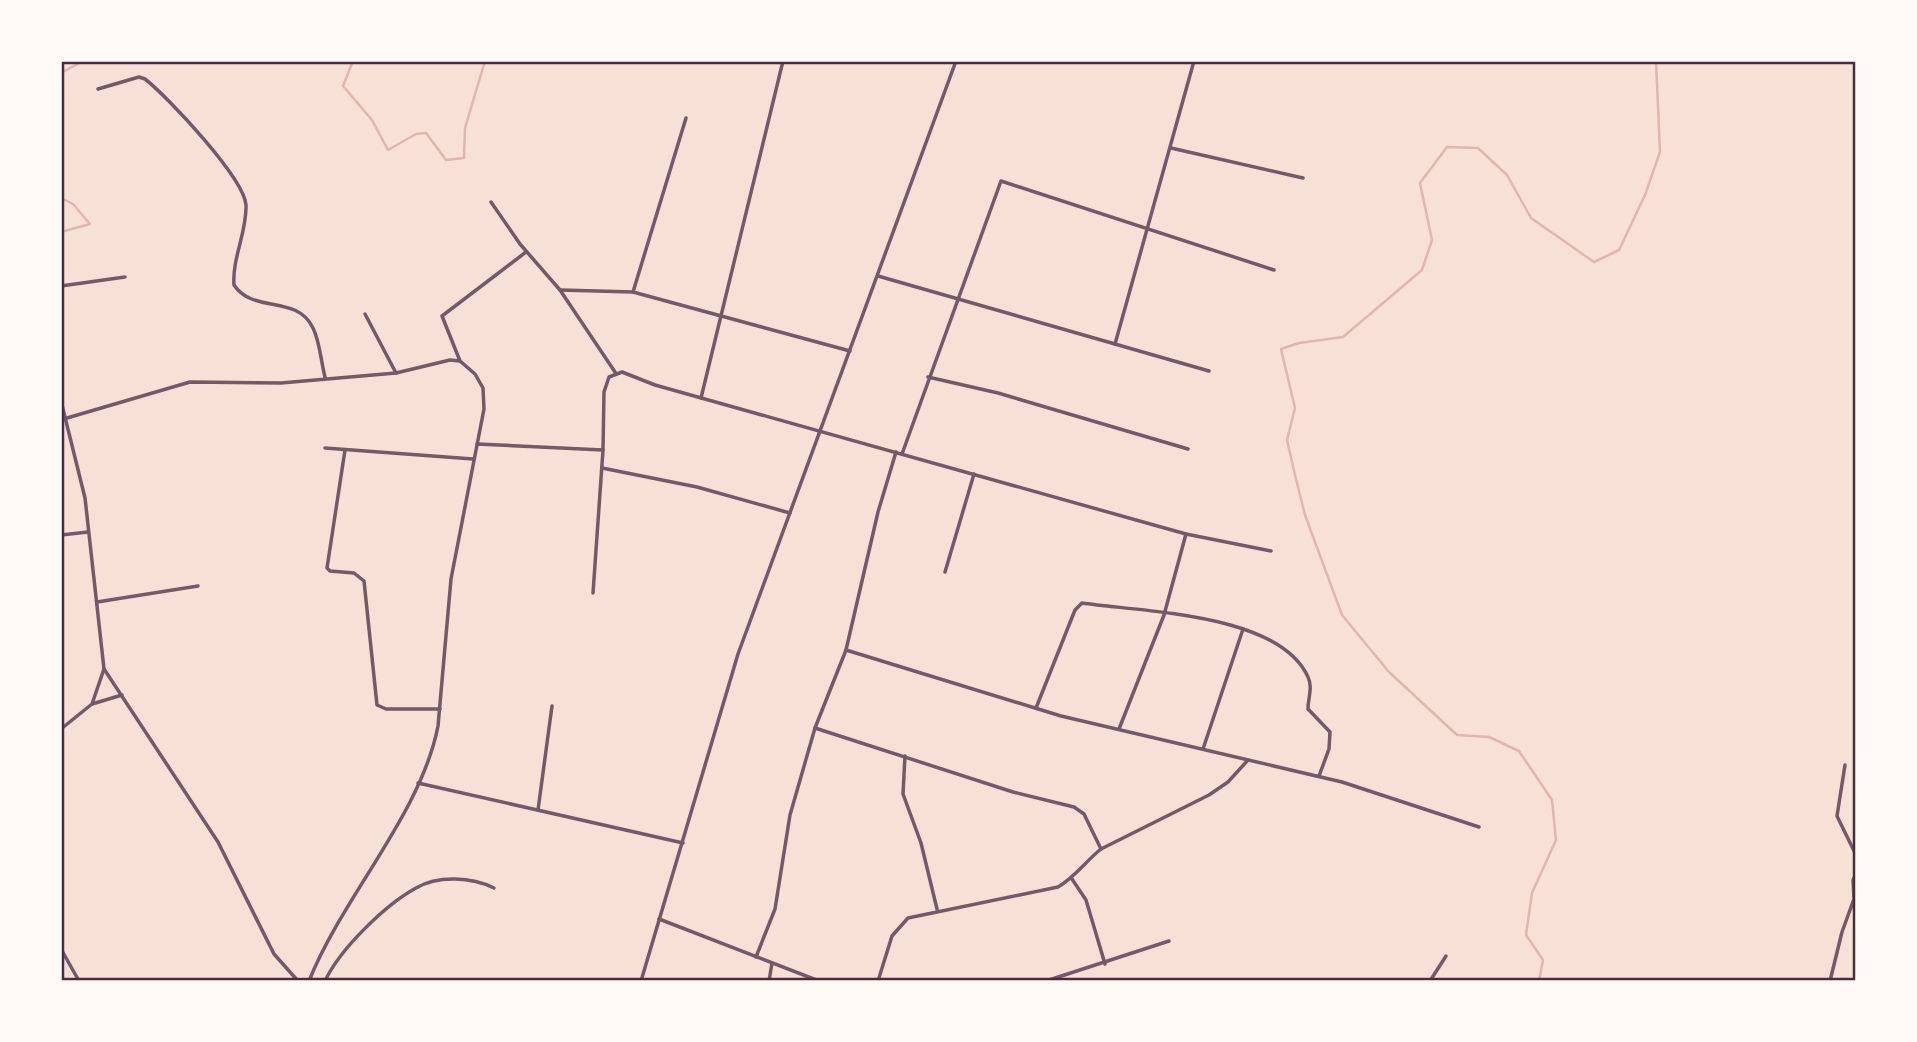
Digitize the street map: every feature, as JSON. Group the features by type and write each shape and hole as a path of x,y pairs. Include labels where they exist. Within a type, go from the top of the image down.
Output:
{"street":[{"path":"701,398 783,61"},
{"path":"641,981 738,654 956,61"},
{"path":"1115,344 1194,61"},
{"path":"98,89 139,77 145,79 191,124 244,195 245,218 233,273 234,285 247,300 288,306 307,319 314,329 325,377"},
{"path":"633,292 686,118"},
{"path":"1171,148 1303,178"},
{"path":"902,453 1001,181 1274,270"},
{"path":"491,202 526,252 560,290 615,373"},
{"path":"309,981 322,947 418,783 433,750 440,709 451,579 484,409 482,388 475,374 460,361 442,316 526,252"},
{"path":"878,276 1209,371"},
{"path":"61,285 125,277"},
{"path":"560,290 633,292 850,351"},
{"path":"365,314 396,373"},
{"path":"64,415 190,382 264,384 396,373 450,360 460,361"},
{"path":"593,593 603,450 604,392 609,377 622,372 701,398 1186,534 1271,551"},
{"path":"928,377 998,393 1188,449"},
{"path":"61,401 85,498 104,669 92,704"},
{"path":"477,444 603,450"},
{"path":"325,448 473,459"},
{"path":"345,450 327,568 330,571 354,573 364,581 377,705 386,709 440,709"},
{"path":"756,957 775,909 790,815 815,728 846,650 878,512 896,452"},
{"path":"602,468 697,487 790,513"},
{"path":"944,572 974,473"},
{"path":"61,535 88,532"},
{"path":"1119,729 1164,615 1186,534"},
{"path":"97,601 198,586"},
{"path":"1036,708 1078,606 1082,603 1210,620 1243,629 1285,647 1310,679 1308,709 1330,733 1329,749 1319,776"},
{"path":"1203,749 1243,629"},
{"path":"846,650 1036,708 1319,776 1479,827"},
{"path":"104,669 218,842 274,954 298,981"},
{"path":"61,729 92,704 122,695"},
{"path":"538,810 552,706"},
{"path":"815,728 1013,792 1074,807 1084,814 1101,849"},
{"path":"905,756 903,794 921,844 937,909"},
{"path":"878,981 892,936 908,918 937,909 1044,890 1072,879 1084,863 1101,849 1209,795 1228,782 1248,760"},
{"path":"1845,765 1837,816 1856,855"},
{"path":"418,783 683,843"},
{"path":"1830,981 1842,932 1854,899 1853,880 1856,874"},
{"path":"325,981 340,956 388,909 417,887 435,881 476,879 494,888"},
{"path":"1072,879 1086,900 1105,964"},
{"path":"659,919 819,981"},
{"path":"1046,981 1169,942"},
{"path":"61,949 79,981"},
{"path":"1430,981 1446,956"},
{"path":"769,981 772,963"}],"waterway":[{"path":"61,73 83,61"},
{"path":"353,61 343,86 372,120 388,150 416,134 426,133 446,160 464,158 465,128 485,61"},
{"path":"1539,981 1543,960 1526,935 1532,893 1556,840 1552,800 1519,751 1489,737 1457,735 1389,672 1342,615 1305,515 1295,475 1287,440 1295,408 1281,349 1299,343 1343,337 1422,270 1432,240 1420,183 1447,147 1478,148 1507,175 1531,218 1594,262 1619,250 1645,195 1660,152 1656,61"},
{"path":"61,198 73,204 90,224 61,232"}]}
